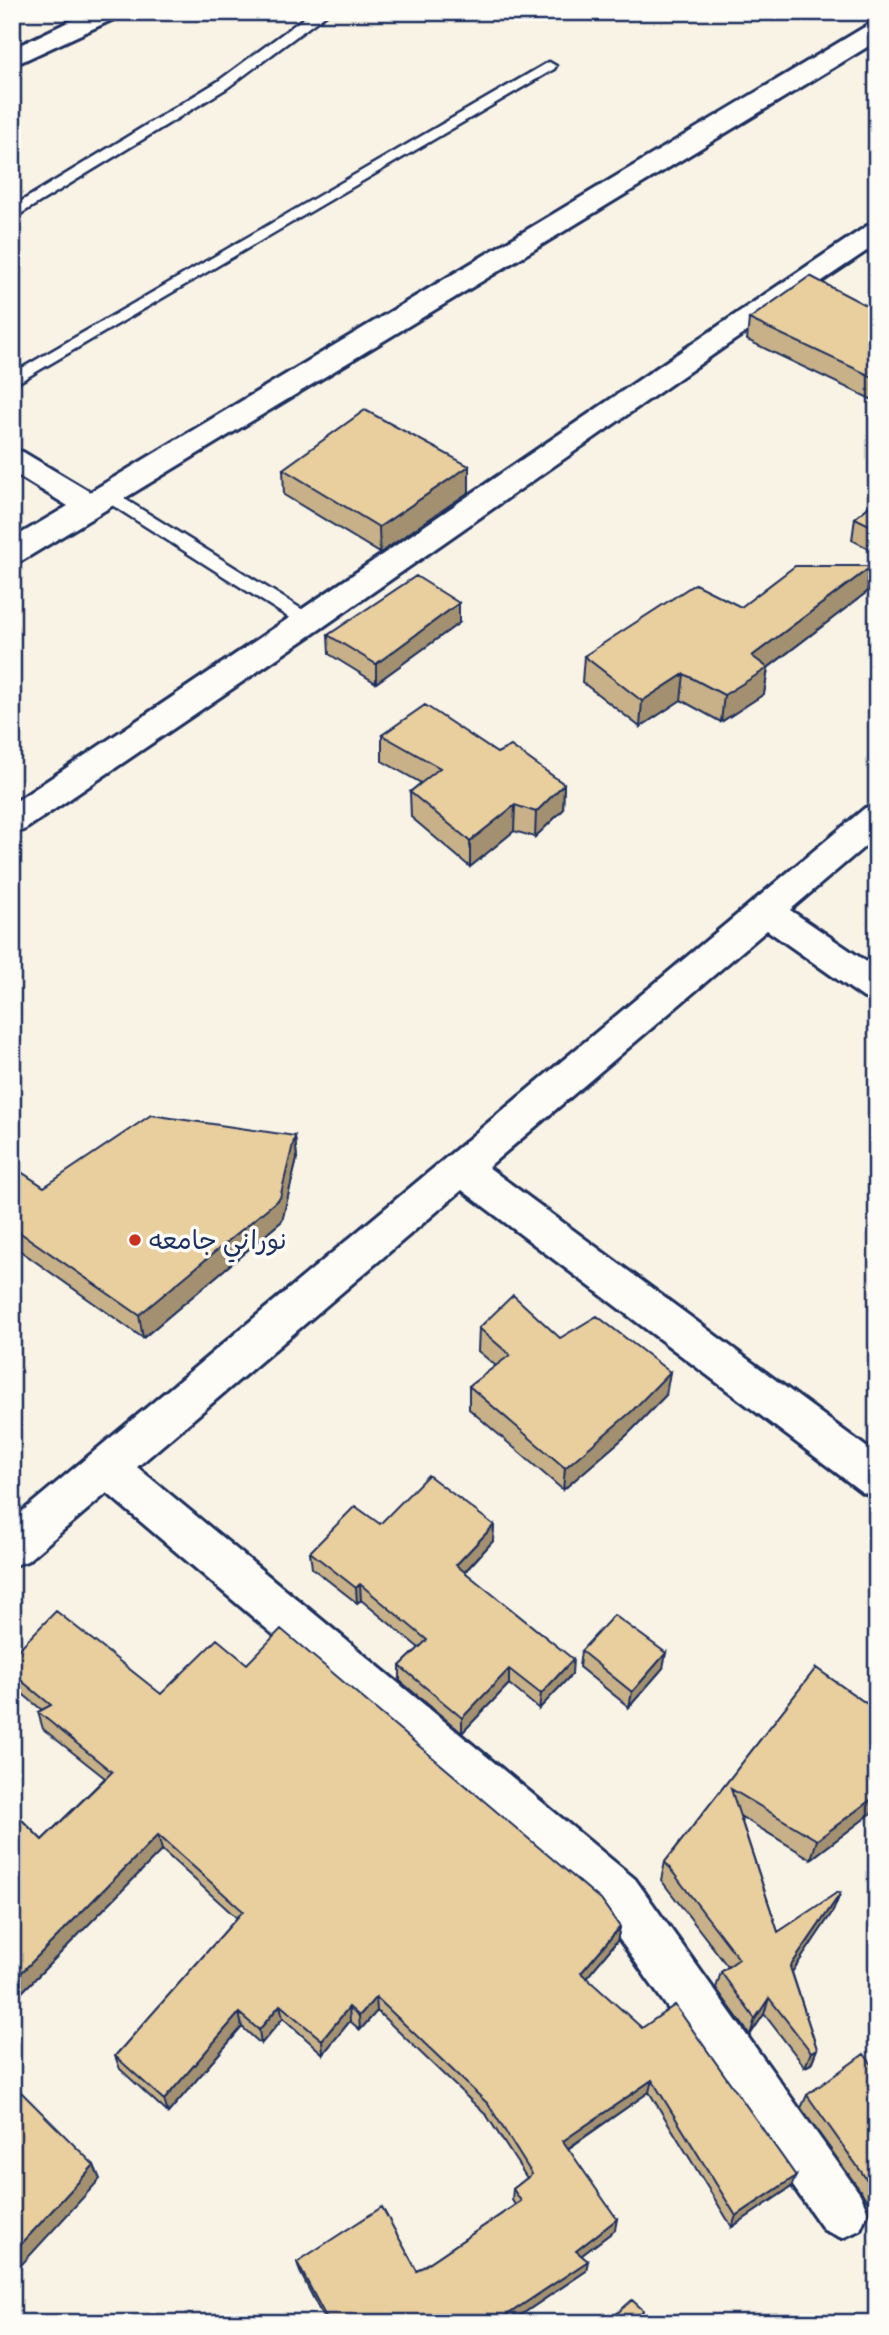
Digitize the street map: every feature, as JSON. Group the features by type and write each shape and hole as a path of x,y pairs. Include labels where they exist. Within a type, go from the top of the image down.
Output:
{"street":[{"path":"12,59 108,12"},
{"path":"12,553 877,30"},
{"path":"12,821 309,622 717,339 877,232"},
{"path":"12,459 98,500"},
{"path":"12,1547 877,817"},
{"path":"765,911 877,988"},
{"path":"461,1168 877,1479"},
{"path":"107,1467 618,1896 842,2212"}],"lane":[{"path":"12,214 222,85 322,12"},
{"path":"12,381 549,66"},
{"path":"98,500 309,622"}],"building":[{"path":"810,276 877,311 877,379 749,319"},
{"path":"365,410 469,466 379,527 283,469"},
{"path":"877,500 877,529 855,518"},
{"path":"795,566 872,566 752,656 768,668 724,695 684,674 642,701 584,656 695,584 741,607"},
{"path":"416,576 459,603 376,664 328,635"},
{"path":"425,705 497,753 511,746 564,784 536,812 515,805 470,841 410,792 440,768 382,735"},
{"name":"نوراني جامعه","path":"151,1115 295,1136 280,1198 139,1315 12,1227 12,1166 44,1187"},
{"path":"513,1295 560,1338 597,1316 670,1372 631,1412 565,1468 469,1386 510,1355 479,1328"},
{"path":"428,1475 494,1525 456,1565 573,1659 541,1694 509,1669 462,1718 400,1666 427,1640 360,1584 356,1588 310,1552 355,1506 380,1524"},
{"path":"56,1611 161,1694 217,1639 247,1664 281,1629 601,1900 620,1927 581,1973 642,2028 675,2005 796,2176 736,2216 652,2080 563,2141 617,2219 576,2251 588,2261 495,2323 329,2323 297,2262 382,2207 417,2271 521,2201 513,2189 532,2174 488,2104 376,1997 359,2016 349,2007 322,2040 280,2005 259,2030 239,2013 164,2100 115,2056 243,1911 158,1835 15,1979 12,1977 12,1810 42,1840 112,1772 38,1712 51,1705 12,1673 12,1656"},
{"path":"614,1615 666,1653 632,1692 581,1651"},
{"path":"816,1668 877,1711 877,1795 817,1840 731,1789 778,1932 838,1892 840,1894 790,1967 817,2049 811,2052 769,1998 755,2019 721,1972 739,1959 665,1862"},
{"path":"864,2054 877,2071 877,2194 807,2095"},
{"path":"12,2083 94,2165 12,2254"},
{"path":"632,2300 643,2310 635,2323 606,2323"}],"place":[{"name":"نوراني جامعه","path":"135,1240"}]}
